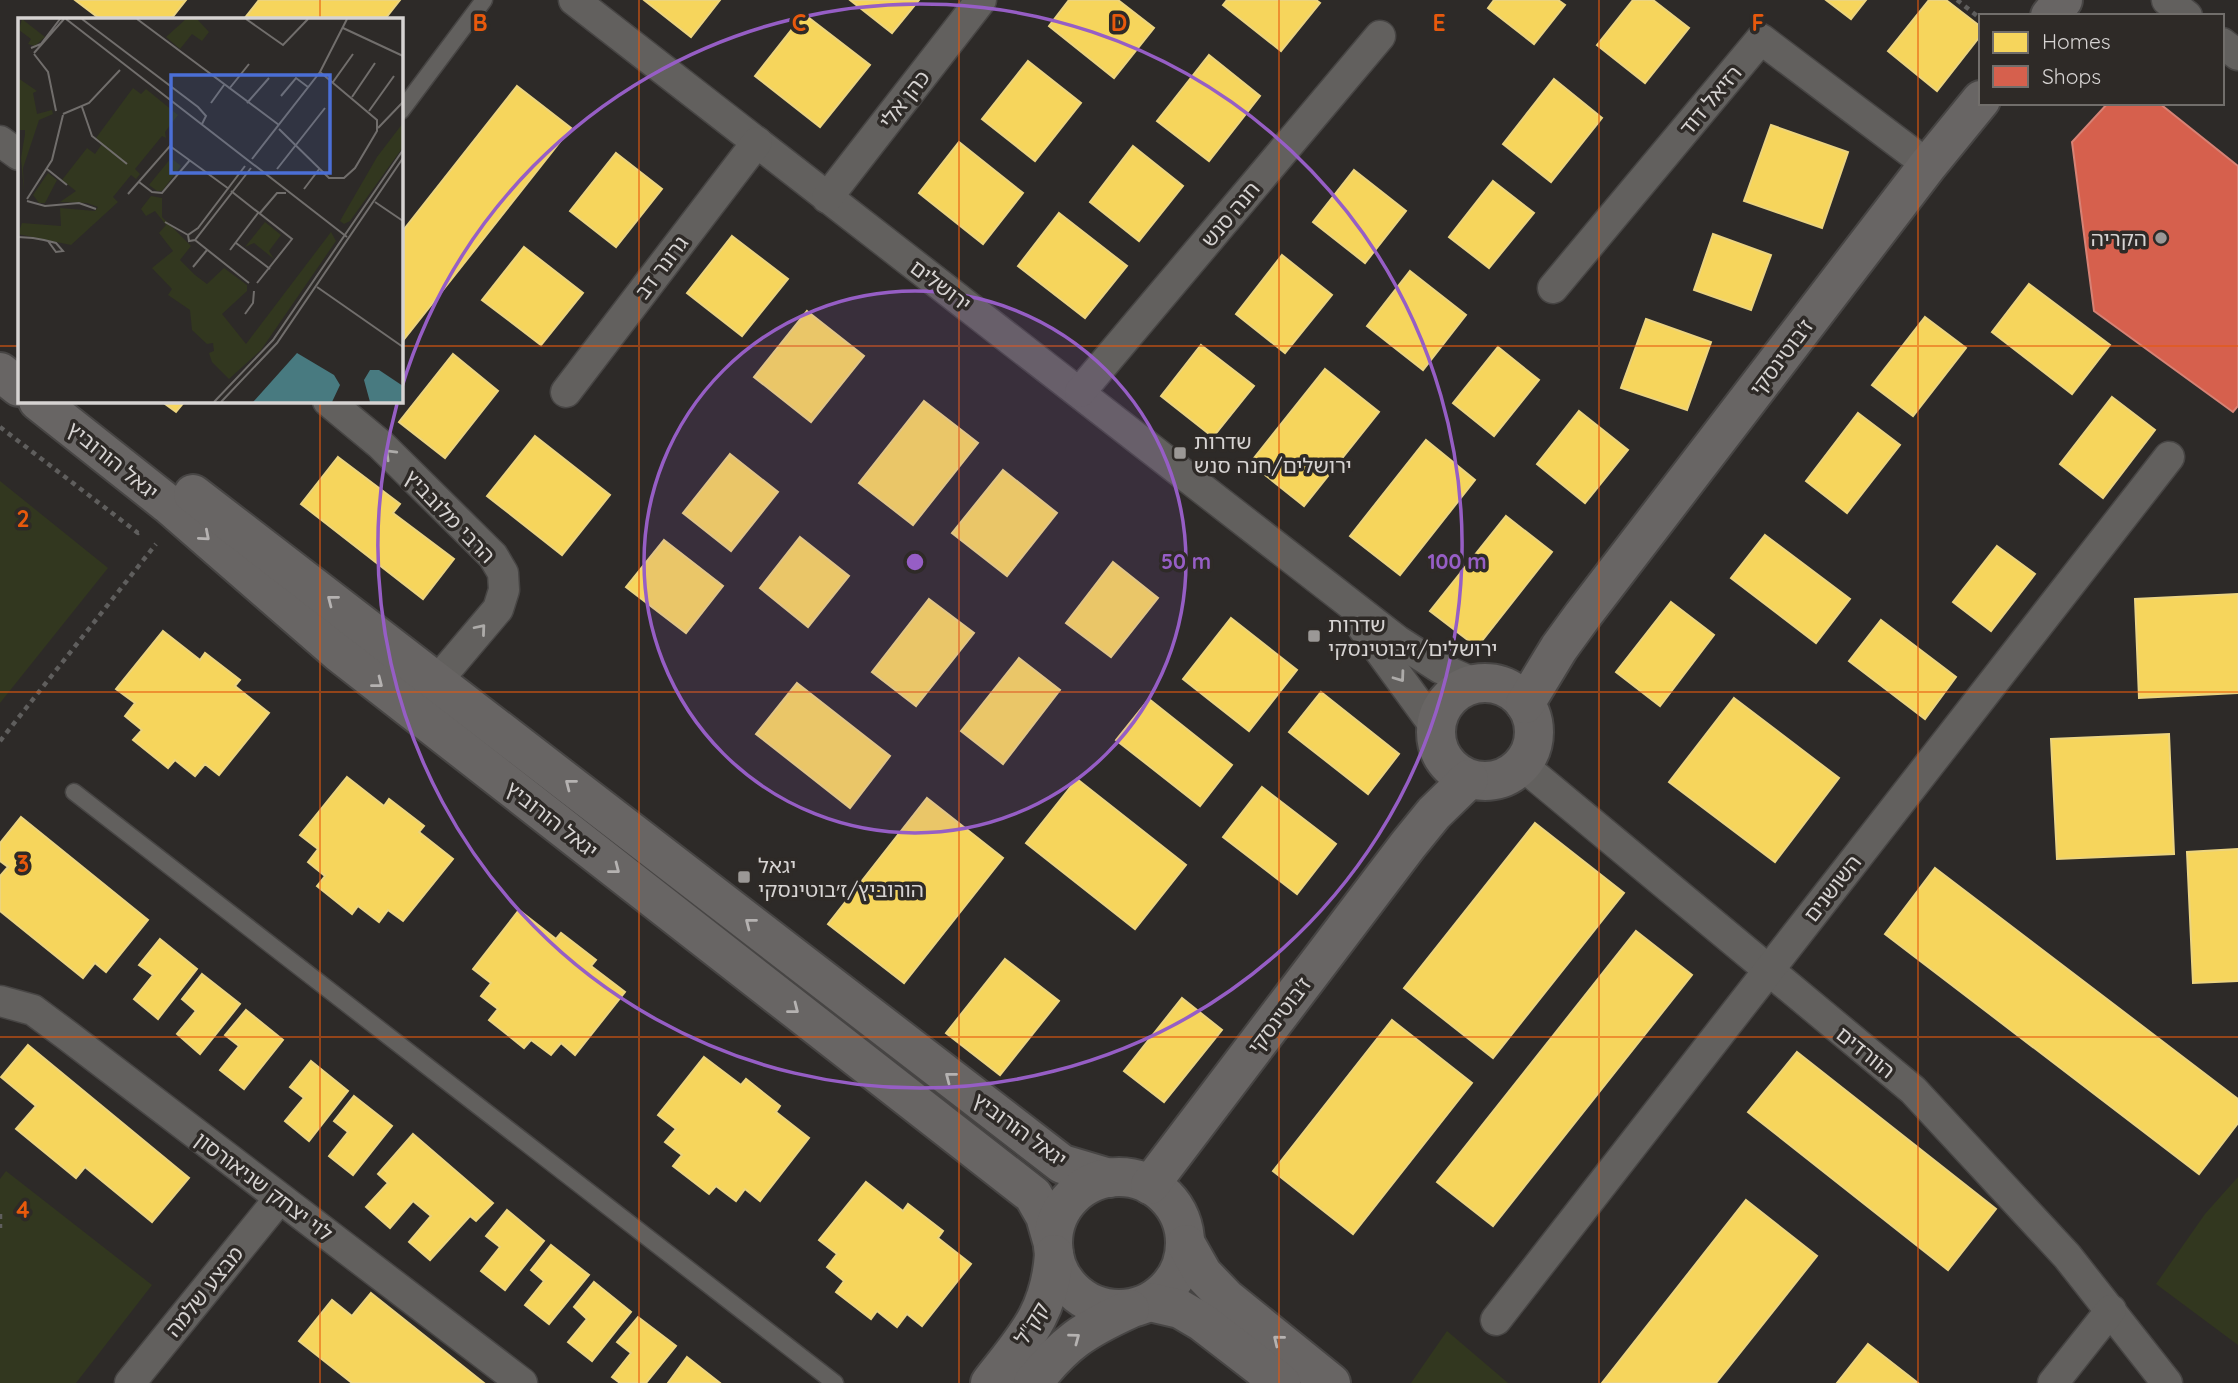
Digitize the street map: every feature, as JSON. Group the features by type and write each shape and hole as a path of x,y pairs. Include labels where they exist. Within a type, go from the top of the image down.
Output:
{"main road":[{"path":"2052,14 2063,0"},
{"name":"ז'בוטינסקי","path":"1500,691 1583,615 1928,165 1979,102"},
{"path":"0,345 18,359"},
{"path":"0,372 18,386"},
{"name":"יגאל הורוביץ","path":"39,402 168,504 338,652 1033,1195 1045,1216 1053,1249"},
{"name":"יגאל הורוביץ","path":"73,402 1062,1164 1109,1178"},
{"path":"1461,689 1500,691 1535,728 1534,742 1522,765 1511,774 1498,780 1483,781 1449,755 1440,712 1448,699 1461,689"},
{"name":"ז'בוטינסקי","path":"1150,1185 1408,845 1424,816 1449,755"},
{"path":"1140,1306 1166,1290 1178,1274 1185,1254 1185,1233 1178,1213 1166,1197 1150,1185 1130,1178 1109,1178 1089,1185 1065,1205 1056,1223 1053,1249 1065,1283 1080,1297 1109,1309 1140,1306 1180,1309 1202,1322 1281,1383"},
{"path":"1186,1244 1203,1274 1226,1298 1331,1383"},
{"name":"קק\"ל","path":"989,1383 1025,1337 1042,1310 1051,1284 1053,1249"},
{"name":"קק\"ל","path":"1033,1383 1052,1359 1081,1333 1140,1306"}],"street":[{"name":"ירושלים","path":"575,0 1419,656 1500,691"},
{"name":"כהן אלי","path":"827,198 981,0"},
{"path":"2167,0 2184,14"},
{"name":"חנה סנש","path":"1080,392 1380,36"},
{"name":"רזיאל דוד","path":"1553,288 1761,39 1928,165"},
{"path":"0,141 18,154"},
{"name":"גרונר דב","path":"566,392 757,142"},
{"name":"הרבי מלובביץ","path":"329,402 381,445 493,556 503,573 504,590 498,609 437,681"},
{"name":"השושנים","path":"1496,1320 2169,457"},
{"name":"ירושלים","path":"1306,570 1362,628 1449,755"},
{"name":"הוורדים","path":"1522,765 1913,1090 2067,1256 2167,1383"},
{"name":"לוי יצחק שניאורסון","path":"0,1000 33,1010 522,1383"},
{"name":"מבצע שלמה","path":"130,1383 279,1199"},
{"path":"2053,1383 2110,1310"}],"lane":[{"path":"402,110 484,0"},
{"path":"74,792 835,1383"}],"path":[{"path":"1957,0 1979,17"},
{"path":"0,427 138,533 148,529"},
{"path":"0,741 161,538"},
{"path":"0,1214 0,1228"}],"green space":[{"path":"0,481 108,568 0,703"},
{"path":"6,1171 152,1285 76,1383 0,1383 0,1179"},
{"path":"2238,1177 2238,1345 2156,1284 2205,1214"},
{"path":"1447,1331 1508,1383 1411,1383"}],"building: Homes":[{"path":"75,0 186,0 172,18 99,18"},
{"path":"259,0 400,0 386,18 245,18"},
{"path":"644,0 720,0 691,37"},
{"path":"850,0 919,0 892,33"},
{"path":"1069,0 1118,0 1154,28 1114,78 1049,26"},
{"path":"1227,0 1316,0 1320,3 1281,51 1223,5"},
{"path":"1494,0 1558,0 1565,5 1534,44 1488,8"},
{"path":"1633,0 1653,0 1689,28 1645,83 1597,45"},
{"path":"1826,0 1866,0 1851,19"},
{"path":"1929,0 1946,0 1979,25 1979,38 1937,91 1888,51"},
{"path":"804,14 870,65 820,127 755,76"},
{"path":"1209,55 1260,96 1209,161 1157,121"},
{"path":"1028,61 1081,103 1035,161 982,119"},
{"path":"1554,79 1602,118 1551,182 1503,144"},
{"path":"517,86 571,128 402,342 402,232"},
{"path":"1771,125 1848,152 1822,228 1744,201"},
{"path":"959,142 1023,193 983,244 919,193"},
{"path":"1133,146 1183,186 1139,241 1090,202"},
{"path":"616,153 662,189 616,247 570,211"},
{"path":"1354,170 1406,211 1365,263 1313,222"},
{"path":"1493,181 1534,213 1489,268 1449,237"},
{"path":"1059,213 1127,266 1085,318 1018,266"},
{"path":"1713,234 1771,255 1751,310 1694,290"},
{"path":"732,236 788,279 742,336 687,293"},
{"path":"524,247 583,293 541,345 482,300"},
{"path":"1282,255 1332,295 1285,353 1236,314"},
{"path":"1410,271 1466,315 1423,370 1367,326"},
{"path":"2029,284 2110,345 2072,394 1992,332"},
{"path":"807,311 864,356 811,422 754,377"},
{"path":"1925,317 1966,348 1913,416 1872,385"},
{"path":"1646,319 1711,342 1687,410 1621,388"},
{"path":"1201,345 1254,386 1213,437 1161,396"},
{"path":"1498,347 1539,380 1494,436 1453,403"},
{"path":"453,354 498,391 445,458 399,422"},
{"path":"1325,369 1379,412 1304,506 1250,463"},
{"path":"2112,397 2155,430 2103,498 2060,464"},
{"path":"924,401 978,443 913,525 859,483"},
{"path":"162,402 184,402 176,412"},
{"path":"1579,411 1628,450 1585,503 1537,464"},
{"path":"1858,413 1900,445 1847,513 1806,481"},
{"path":"535,436 610,495 562,555 487,496"},
{"path":"1426,440 1475,480 1400,575 1350,536"},
{"path":"730,454 778,492 731,551 683,513"},
{"path":"338,457 400,504 393,513 454,559 423,599 301,504"},
{"path":"1003,470 1057,513 1007,576 952,533"},
{"path":"1506,516 1552,552 1477,647 1430,611"},
{"path":"1765,535 1850,599 1816,643 1731,578"},
{"path":"800,537 849,576 808,627 760,588"},
{"path":"664,540 723,586 686,633 626,587"},
{"path":"1997,546 2035,574 1991,631 1953,602"},
{"path":"1113,562 1158,598 1111,657 1066,623"},
{"path":"2238,594 2238,693 2139,698 2135,599"},
{"path":"929,599 974,633 916,706 872,672"},
{"path":"1671,602 1714,635 1660,706 1616,672"},
{"path":"1231,618 1297,670 1249,731 1183,679"},
{"path":"1881,620 1956,677 1925,719 1849,661"},
{"path":"163,631 200,660 205,653 240,680 235,686 269,713 219,775 205,764 195,776 175,760 168,768 133,740 142,730 125,716 135,703 116,689"},
{"path":"1019,658 1060,690 1003,764 961,731"},
{"path":"797,683 890,756 850,808 756,734"},
{"path":"1321,692 1399,754 1368,794 1289,732"},
{"path":"1734,698 1839,778 1775,862 1669,782"},
{"path":"1149,699 1232,765 1200,806 1116,740"},
{"path":"2169,734 2174,854 2057,859 2051,739"},
{"path":"347,777 384,806 389,799 424,826 419,832 453,859 403,921 388,910 379,922 358,906 352,914 317,886 325,876 308,862 318,849 300,835"},
{"path":"1077,779 1186,865 1135,929 1026,843"},
{"path":"1262,787 1336,844 1297,894 1223,837"},
{"path":"927,798 1003,858 904,983 828,924"},
{"path":"21,817 148,920 106,972 95,963 83,978 0,911 0,876 8,867 0,861 0,843"},
{"path":"1535,823 1624,893 1493,1058 1404,988"},
{"path":"2238,849 2238,981 2193,983 2187,852"},
{"path":"1935,868 2238,1099 2238,1123 2199,1174 1885,934"},
{"path":"519,910 556,939 561,933 596,960 591,966 625,992 575,1055 561,1043 551,1055 531,1040 524,1048 489,1020 498,1009 481,996 491,983 473,969"},
{"path":"1636,931 1692,975 1493,1226 1437,1182"},
{"path":"160,939 197,969 158,1019 134,999 153,975 139,965"},
{"path":"1005,959 1059,1001 1000,1075 946,1033"},
{"path":"202,974 240,1004 200,1054 177,1034 196,1011 182,999"},
{"path":"1182,998 1222,1030 1164,1102 1124,1071"},
{"path":"246,1010 283,1040 244,1089 220,1070 239,1046 225,1035"},
{"path":"1392,1020 1472,1083 1353,1234 1273,1171"},
{"path":"28,1045 189,1178 152,1222 85,1167 76,1178 16,1129 36,1106 1,1077"},
{"path":"1797,1052 1996,1209 1948,1270 1748,1112"},
{"path":"704,1057 741,1085 746,1079 780,1106 776,1112 809,1138 760,1201 745,1189 736,1201 716,1186 709,1194 673,1166 682,1155 665,1142 676,1129 658,1115"},
{"path":"311,1061 348,1091 309,1141 285,1121 304,1098 290,1087"},
{"path":"354,1096 392,1126 353,1175 329,1156 348,1132 334,1121"},
{"path":"413,1134 493,1203 476,1221 470,1216 430,1260 409,1242 431,1216 413,1201 390,1228 366,1207 388,1183 378,1174"},
{"path":"866,1182 903,1211 908,1204 943,1231 938,1238 971,1264 922,1326 907,1314 897,1327 877,1311 871,1319 836,1292 844,1281 827,1267 837,1254 819,1240"},
{"path":"1746,1200 1817,1256 1716,1383 1602,1383"},
{"path":"507,1210 544,1241 505,1290 481,1271 500,1247 486,1236"},
{"path":"551,1245 589,1275 549,1324 525,1305 544,1281 531,1270"},
{"path":"594,1282 631,1312 592,1361 568,1342 587,1319 574,1307"},
{"path":"371,1293 484,1383 352,1383 299,1341 332,1300 352,1316"},
{"path":"638,1317 676,1346 646,1383 620,1383 612,1377 631,1353 617,1342"},
{"path":"1868,1344 1918,1383 1837,1383"},
{"path":"687,1357 720,1383 668,1383"}],"building: Shops":[{"name":"הקריה","path":"2106,105 2162,105 2238,166 2238,406 2233,412 2094,311 2072,142"}],"place":[{"name":"הקריה","path":"2161,238"},
{"name":"שדרות ירושלים/חנה סנש","path":"1180,453"},
{"name":"שדרות ירושלים/ז׳בוטינסקי","path":"1314,636"},
{"name":"יגאל הורוביץ/ז׳בוטינסקי","path":"744,877"}]}
